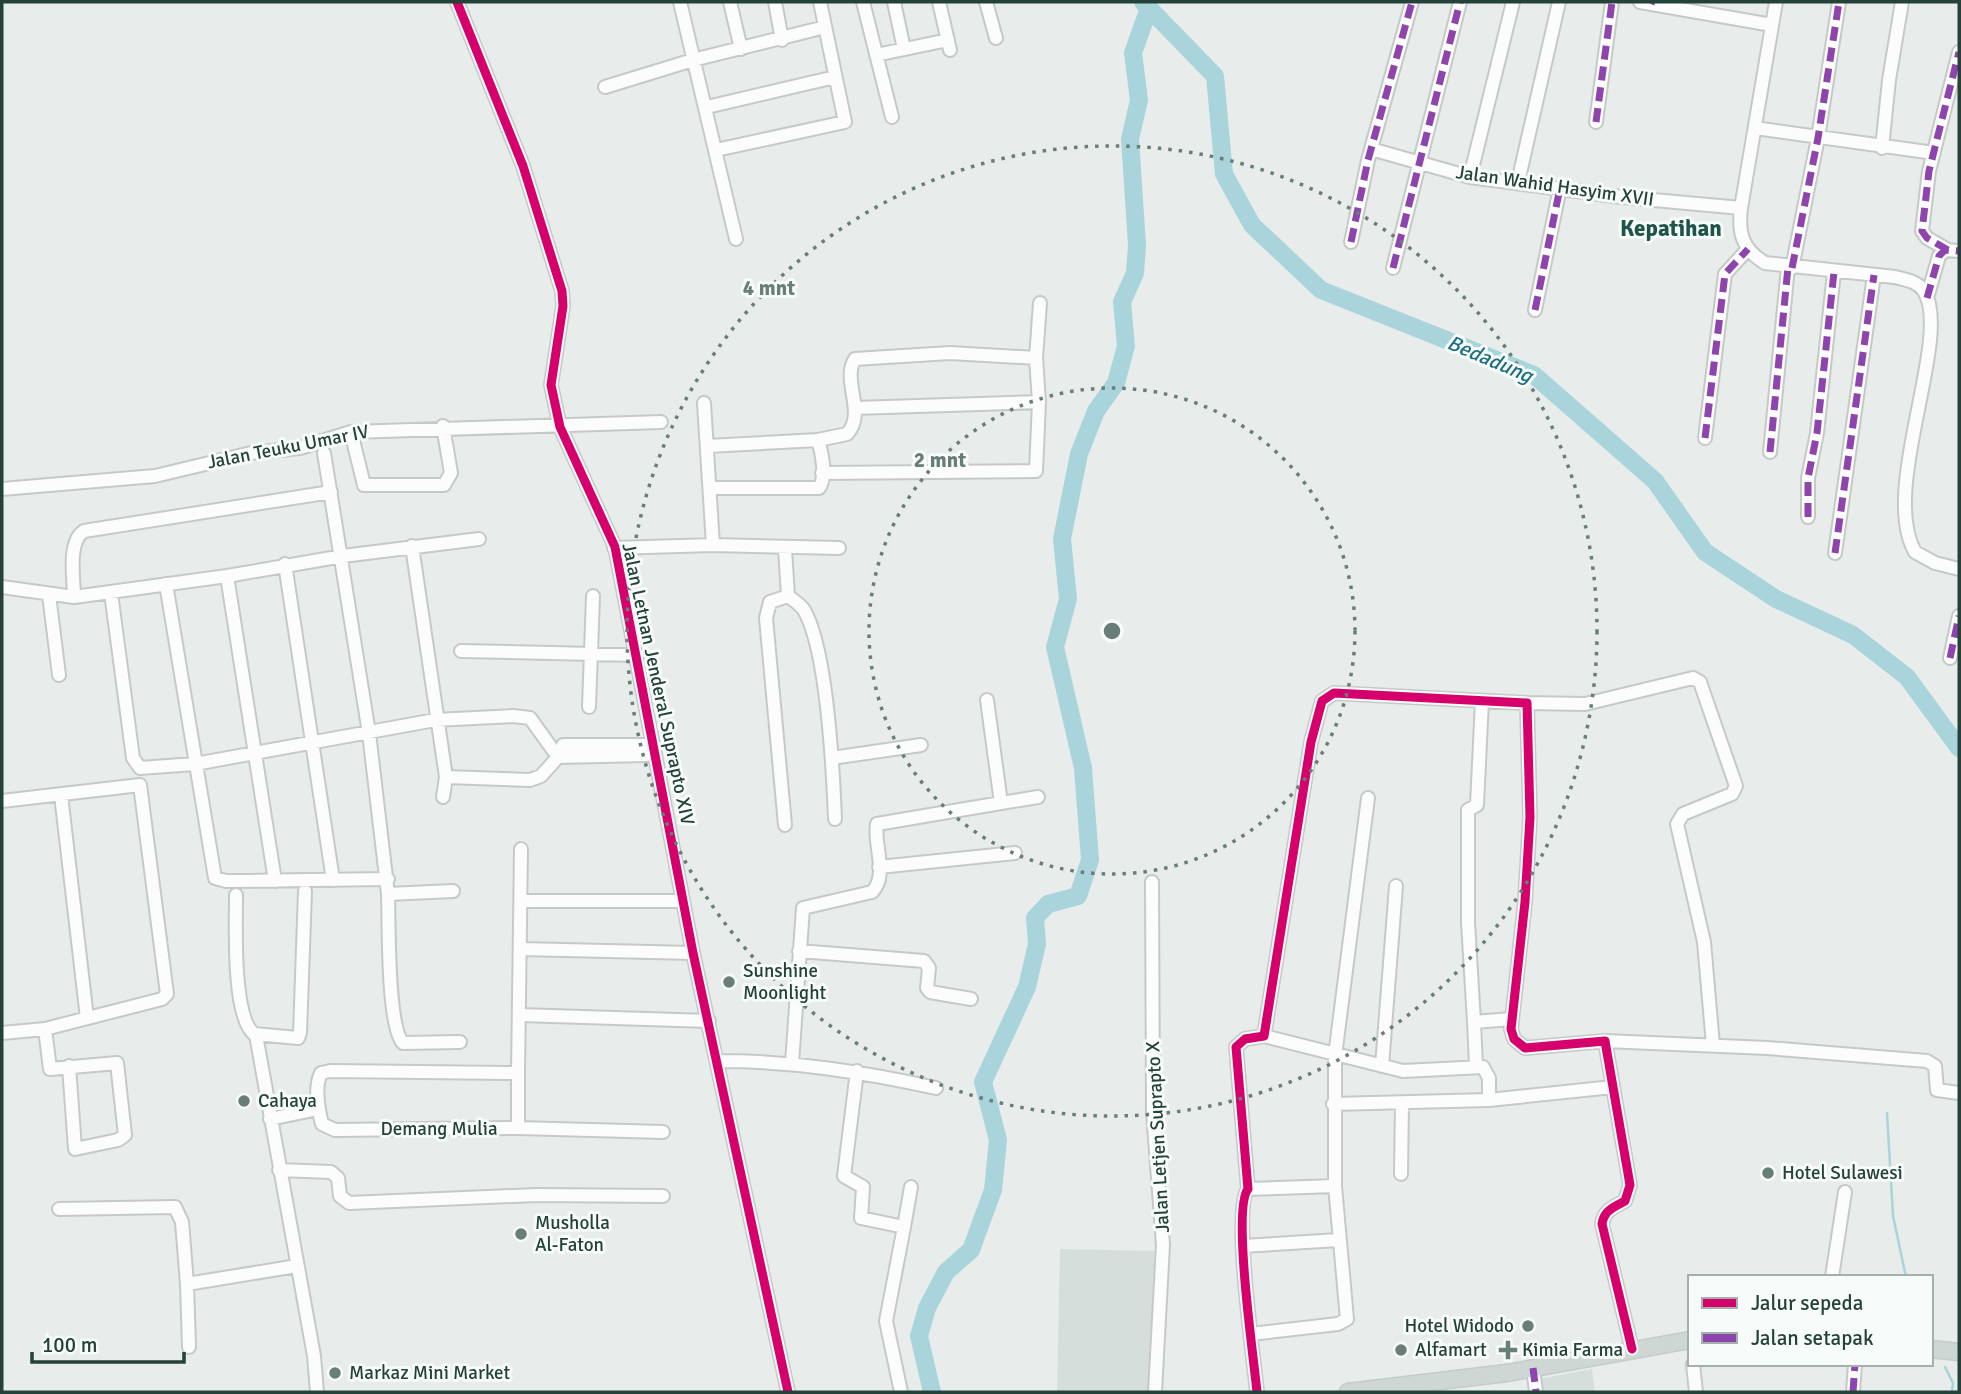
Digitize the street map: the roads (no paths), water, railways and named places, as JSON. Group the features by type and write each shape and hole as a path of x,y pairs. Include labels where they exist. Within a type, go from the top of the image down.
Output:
{"main road":[{"path":"1348,1392 1533,1368 1688,1340"},
{"path":"1933,1349 1959,1352"}],"street":[{"name":"Jalan Letnan Jenderal Suprapto XIV","path":"457,2 523,166 562,291 563,306 551,385 560,427 615,548 637,655 650,750 719,1061 788,1392"},
{"path":"680,2 736,239"},
{"path":"730,2 741,48"},
{"path":"775,2 782,40"},
{"path":"716,150 844,123 820,2"},
{"path":"863,2 892,117"},
{"path":"894,2 904,49"},
{"path":"876,55 904,49 949,45 939,2"},
{"path":"986,2 996,38"},
{"path":"1351,242 1371,149 1412,2"},
{"path":"1393,268 1460,2"},
{"path":"1470,177 1513,2"},
{"path":"1518,183 1559,2"},
{"path":"1596,122 1612,2"},
{"path":"1648,2 1772,25"},
{"path":"1776,2 1741,208 1740,233 1748,249 1765,263 1909,280 1920,286 1927,298 1931,317 1912,438 1906,528 1915,552 1935,563 1959,569"},
{"path":"1770,452 1790,268 1818,138 1839,2"},
{"path":"1882,148 1902,2"},
{"path":"605,88 693,60 782,40 825,27"},
{"path":"1954,250 1927,238 1922,231 1934,153 1959,52"},
{"path":"706,107 835,76"},
{"path":"1755,128 1882,148 1934,153"},
{"name":"Jalan Wahid Hasyim XVII","path":"1371,149 1470,177 1621,197 1741,208"},
{"path":"1535,310 1560,188"},
{"path":"1705,438 1725,274 1748,249"},
{"path":"1927,298 1939,256 1954,250"},
{"path":"1808,517 1808,478 1818,433 1834,272"},
{"path":"1835,553 1874,275"},
{"path":"822,473 1033,473 1038,465 1039,402 1036,358 1040,303"},
{"path":"708,446 818,440 847,434 854,425 851,368 855,359 950,353 1036,358"},
{"path":"855,408 1039,402"},
{"path":"704,403 713,545"},
{"name":"Jalan Teuku Umar IV","path":"2,489 155,476 251,453 300,447 351,432 443,426 560,427 661,422"},
{"path":"351,432 364,485 444,485 451,473 443,426"},
{"path":"711,488 819,488 822,473 818,440"},
{"path":"324,453 343,556 388,879 394,1022 399,1038 406,1044 460,1042"},
{"path":"74,597 74,548 76,539 84,531 331,492"},
{"path":"2,587 74,597 226,576 285,564 480,539"},
{"path":"615,548 713,545 785,549 839,548"},
{"path":"412,546 435,720 446,777 443,797"},
{"path":"785,549 788,596 803,608 811,625 832,758 835,819"},
{"path":"285,564 332,880"},
{"path":"226,576 275,881"},
{"path":"166,584 215,878 226,881 388,879"},
{"path":"111,593 135,764 145,768 195,764 435,720 513,716 530,718 560,751 650,750"},
{"path":"49,595 59,676"},
{"path":"589,707 593,596"},
{"path":"785,825 766,618 770,603 788,596"},
{"path":"1950,658 1959,616"},
{"path":"461,651 637,655"},
{"path":"1264,1036 1311,742 1322,701 1334,693 1585,704 1693,678 1700,682 1736,786 1732,794 1683,814 1677,824 1704,942 1713,1045"},
{"path":"987,700 1000,803"},
{"path":"1475,1066 1468,922 1468,810 1477,805 1482,701"},
{"path":"1527,703 1530,829 1525,902 1511,1019 1514,1039 1525,1048 1605,1041 1713,1045 1927,1061 1935,1066 1937,1090 1959,1093"},
{"path":"832,758 921,745"},
{"path":"446,777 530,780 541,776 560,751"},
{"path":"2,801 140,785 167,989 162,999 45,1028 2,1033"},
{"path":"61,795 87,1018"},
{"path":"792,1063 799,951 805,906 872,892 879,883 877,824 1038,797"},
{"path":"1251,1334 1343,1323 1347,1319 1335,1186 1335,1056 1368,798"},
{"name":"Demang Mulia","path":"318,1109 322,1124 335,1130 518,1128 522,849"},
{"path":"879,867 1015,853"},
{"name":"Jalan Letjen Suprapto X","path":"1152,882 1153,1112 1163,1245 1154,1392"},
{"path":"1382,1066 1395,886"},
{"path":"236,895 238,988 248,1029 256,1035 290,1039 298,1038 300,1033 305,891"},
{"path":"388,894 453,891"},
{"path":"522,901 682,901"},
{"path":"520,949 693,953"},
{"path":"799,951 923,961 929,968 927,988 930,992 971,999"},
{"path":"520,1015 709,1021"},
{"path":"1474,1022 1511,1019"},
{"path":"45,1028 50,1069 69,1066 117,1063 125,1135 118,1140 75,1149 69,1066"},
{"path":"256,1035 314,1356 317,1392"},
{"path":"1257,1392 1243,1246 1241,1200 1248,1189 1236,1046 1245,1040 1264,1036 1335,1056 1424,1072 1475,1066 1487,1072 1489,1100"},
{"path":"1605,1041 1630,1185 1625,1201 1608,1210 1603,1216 1602,1224 1632,1349"},
{"path":"719,1061 792,1063 857,1071 936,1088"},
{"path":"270,1119 318,1109 317,1081 321,1073 330,1071 518,1073"},
{"path":"857,1071 844,1176 863,1188 860,1214 864,1220 904,1227"},
{"path":"1334,1104 1489,1100 1613,1087"},
{"path":"1401,1174 1402,1104"},
{"path":"518,1128 663,1132"},
{"path":"279,1170 331,1172 338,1178 340,1196 349,1203 536,1195 663,1196"},
{"path":"1248,1189 1335,1186"},
{"path":"901,1392 886,1321 911,1187"},
{"path":"1832,1275 1845,1192"},
{"path":"59,1209 175,1208 182,1222 189,1347"},
{"path":"1243,1246 1338,1240"},
{"path":"187,1284 297,1266"},
{"path":"1693,1366 1696,1392"},
{"path":"1853,1392 1855,1366"},
{"path":"1533,1368 1536,1392"}],"waterway":[{"name":"Bedadung","path":"1143,2 1215,76 1224,174 1252,225 1321,290 1534,375 1655,481 1705,552 1776,599 1853,635 1907,677 1959,748"},
{"path":"932,1392 919,1336 927,1308 946,1272 971,1250 993,1190 998,1140 983,1082 1027,987 1037,944 1035,918 1048,904 1078,896 1090,860 1083,768 1055,647 1068,599 1062,539 1079,454 1096,411 1116,383 1126,346 1122,302 1135,273 1137,245 1130,139 1139,100 1133,53 1149,8"},
{"path":"1887,1113 1893,1216 1906,1275"},
{"path":"1945,1367 1953,1383 1952,1392"}],"place":[{"name":"Sunshine Moonlight","path":"729,982"},
{"name":"Cahaya","path":"244,1101"},
{"name":"Hotel Sulawesi","path":"1768,1173"},
{"name":"Musholla Al-Faton","path":"521,1234"},
{"name":"Hotel Widodo","path":"1528,1326"},
{"name":"Alfamart","path":"1401,1350"},
{"name":"Kimia Farma","path":"1508,1350"},
{"name":"Markaz Mini Market","path":"335,1373"}],"district":[{"name":"Kepatihan","path":"1671,228"}]}
